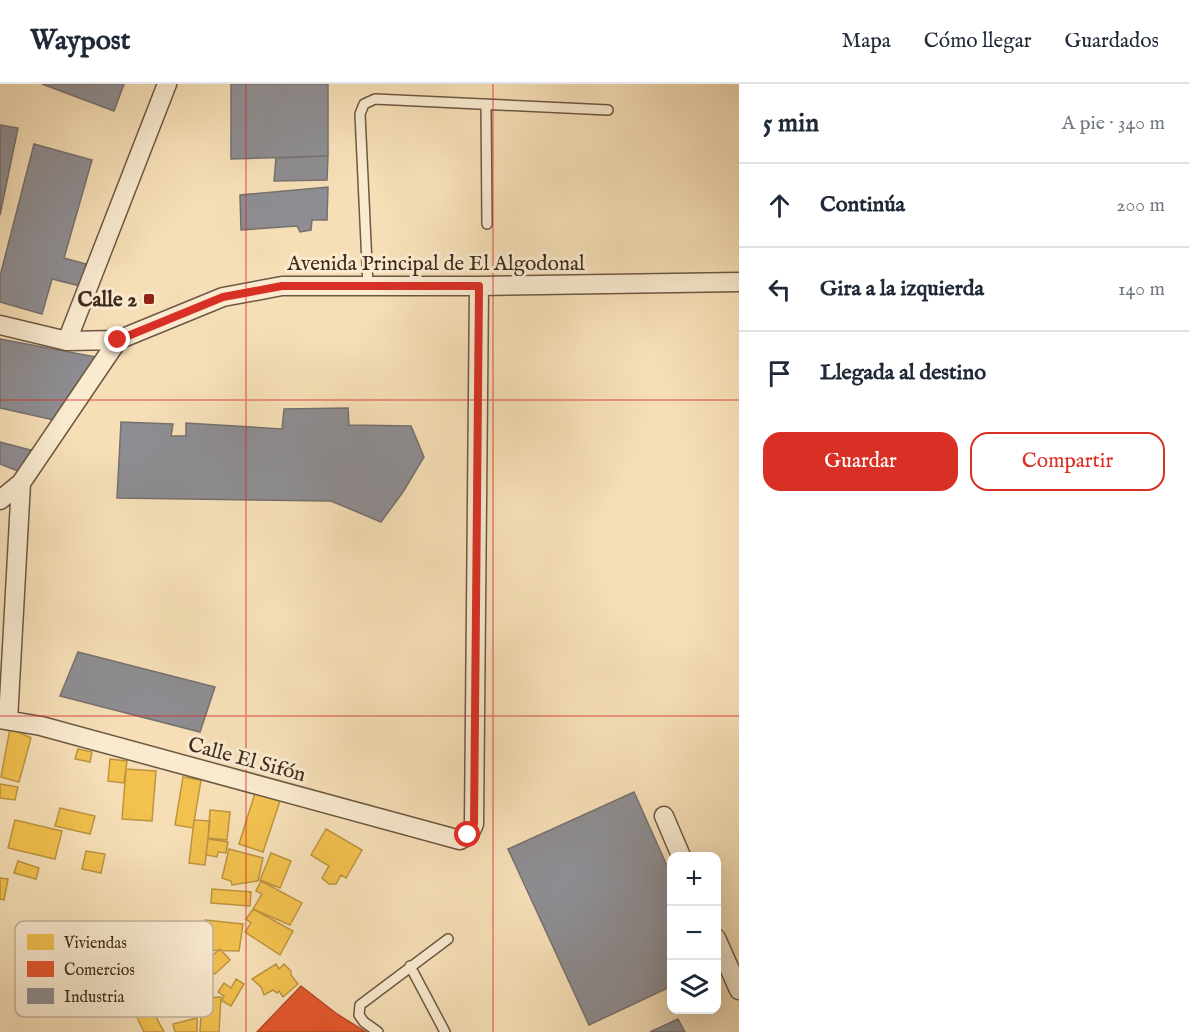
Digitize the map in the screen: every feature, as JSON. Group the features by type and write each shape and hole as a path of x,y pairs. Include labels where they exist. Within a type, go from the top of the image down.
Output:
{"street":[{"path":"67,341 167,84"},
{"name":"Avenida Principal de El Algodonal","path":"0,325 67,341 118,340 223,297 282,286 739,282"},
{"name":"Calle El Sifón","path":"4,719 41,726 460,840 468,835 474,824 479,286"},
{"path":"0,500 21,483 118,340"},
{"path":"4,719 21,483"},
{"path":"664,816 679,852"},
{"path":"721,947 739,990"}],"lane":[{"path":"369,286 360,114 364,104 375,99 608,110"},
{"path":"486,104 487,224"},
{"path":"378,1032 364,1022 359,1015 360,1005 448,939"},
{"path":"410,966 440,1030"}],"building: Viviendas":[{"path":"10,728 31,738 19,782 1,777"},
{"path":"78,749 92,752 90,762 75,759"},
{"path":"110,759 127,761 124,783 108,781"},
{"path":"126,769 156,771 152,821 122,819"},
{"path":"183,777 201,780 193,828 175,825"},
{"path":"0,784 18,787 15,800 0,798"},
{"path":"255,793 280,801 263,852 239,844"},
{"path":"60,808 95,816 90,834 55,826"},
{"path":"210,810 230,812 227,840 208,838"},
{"path":"15,820 62,831 55,859 8,848"},
{"path":"194,820 210,821 205,865 189,863"},
{"path":"326,829 362,850 346,878 341,875 336,884 329,884 322,878 329,866 311,855"},
{"path":"208,839 228,842 226,853 218,852 217,857 206,855"},
{"path":"229,849 263,858 258,881 232,885 231,881 222,878"},
{"path":"86,851 105,854 101,873 82,869"},
{"path":"271,853 291,861 280,888 260,880"},
{"path":"18,861 39,868 36,879 14,873"},
{"path":"0,878 8,879 4,900 0,899"},
{"path":"261,881 302,903 290,925 253,909 262,894 256,891"},
{"path":"212,889 251,892 250,906 211,903"},
{"path":"253,909 293,931 280,955 245,932 251,923 246,919"},
{"path":"205,920 243,924 239,951 213,950 213,921"},
{"path":"220,949 230,960 215,974 213,972 213,955"},
{"path":"276,964 279,969 284,964 298,984 283,997 279,991 277,993 273,990 264,995 261,987 252,979"},
{"path":"236,979 244,984 231,1006 222,1001 224,996 218,992 224,983 231,988"},
{"path":"213,997 221,997 219,1032 200,1032 201,1017 213,1017"},
{"path":"137,1017 156,1017 164,1032 144,1032"},
{"path":"197,1018 197,1032 175,1032 173,1024"}],"building: Comercios":[{"path":"301,986 337,1014 366,1032 257,1032"}],"building: Industria":[{"path":"42,84 124,84 114,111"},
{"path":"231,84 328,84 328,156 231,159"},
{"path":"0,125 18,128 0,215"},
{"path":"34,144 92,160 64,258 86,264 80,286 52,279 42,314 0,302 0,276"},
{"path":"328,156 327,180 274,181 276,158"},
{"path":"328,187 327,220 312,220 311,230 300,232 297,226 241,230 240,195"},
{"path":"0,339 96,357 58,421 0,408"},
{"path":"348,408 349,425 411,426 424,457 381,522 331,501 117,498 121,422 173,424 171,436 186,436 186,423 282,429 284,409"},
{"path":"0,442 34,451 18,471 0,464"},
{"path":"78,652 215,687 200,732 60,696"},
{"path":"634,792 667,866 667,988 589,1025 508,849"},
{"path":"678,1019 685,1032 650,1032"}],"place":[{"name":"Calle 2","path":"149,299"}],"route":[{"path":"118,340 223,297 282,286 479,286 474,824 468,835"}]}
